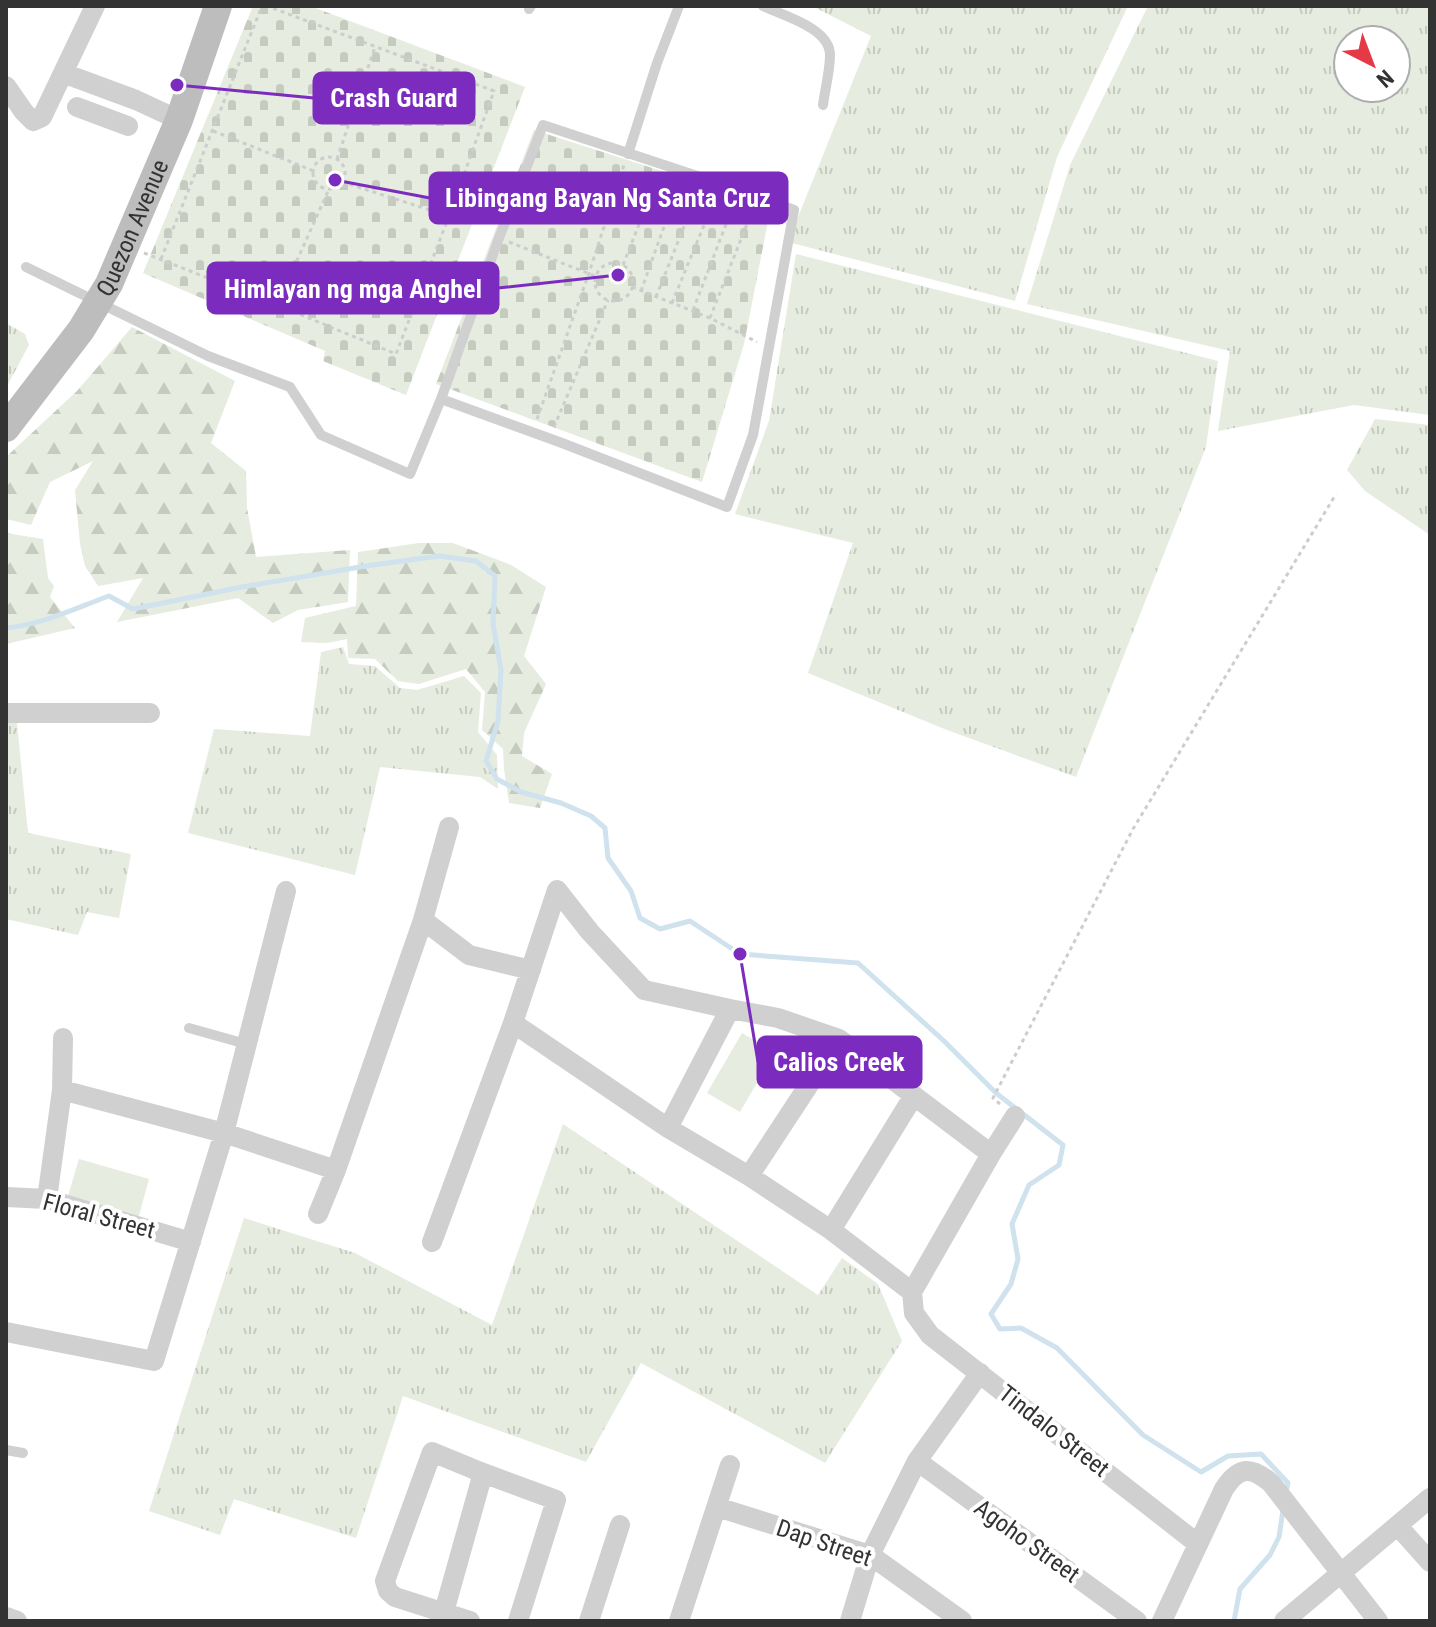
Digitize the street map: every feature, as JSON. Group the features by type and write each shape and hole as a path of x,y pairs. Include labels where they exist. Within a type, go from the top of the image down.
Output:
{"main road":[{"name":"Quezon Avenue","path":"6,428 99,304 179,120 218,6"}],"street":[{"path":"6,86 33,121 42,117 95,6"},
{"path":"63,73 179,120"},
{"path":"77,107 125,136 136,100"},
{"path":"6,713 150,713"},
{"path":"318,1214 423,920 449,827"},
{"path":"432,1242 513,1023 557,890 590,932 644,990 778,1018 839,1039 991,1154"},
{"path":"6,1332 154,1361 224,1133 286,891"},
{"path":"423,920 469,955 531,970"},
{"path":"668,1128 730,1009"},
{"path":"513,1023 668,1128 831,1230 912,1292 1015,1116"},
{"path":"47,1199 62,1090 63,1038"},
{"path":"749,1176 839,1039"},
{"path":"62,1090 224,1133 336,1170"},
{"path":"831,1230 913,1097"},
{"name":"Floral Street","path":"6,1197 47,1199 191,1242"},
{"name":"Tindalo Street","path":"912,1292 914,1313 930,1335 1198,1544"},
{"path":"850,1621 870,1555 917,1461 980,1373"},
{"path":"470,1621 395,1597 388,1591 385,1581 432,1452 556,1500 518,1621"},
{"name":"Agoho Street","path":"917,1461 1137,1621"},
{"path":"679,1621 730,1465"},
{"path":"1162,1621 1224,1489 1232,1477 1247,1470 1259,1473 1271,1483 1378,1621"},
{"path":"444,1612 483,1473"},
{"path":"1284,1621 1430,1498"},
{"name":"Dap Street","path":"717,1507 870,1555 962,1621"},
{"path":"589,1621 620,1525"},
{"path":"1398,1526 1430,1562"},
{"path":"6,1617 17,1621"}],"lane":[{"path":"628,154 679,6"},
{"path":"763,6 817,31 827,40 830,53 823,105"},
{"path":"26,267 208,356 290,387 321,435 410,474 543,125 794,210 753,435 727,507 441,399"},
{"path":"189,1028 246,1044"},
{"path":"6,1450 23,1453"}],"path":[{"path":"125,247 396,354 494,91 264,6 161,259"},
{"path":"337,159 375,47"},
{"path":"213,131 314,171"},
{"path":"532,432 628,154"},
{"path":"332,157 344,167 345,172 339,186 329,189 319,186 314,171 322,159 332,157"},
{"path":"623,265 662,165"},
{"path":"641,291 684,172"},
{"path":"656,297 703,178"},
{"path":"342,182 449,216"},
{"path":"672,303 721,184"},
{"path":"277,305 329,189"},
{"path":"693,311 739,190"},
{"path":"710,318 758,196"},
{"path":"499,238 595,276"},
{"path":"607,264 623,265 631,275 632,287 620,300 602,298 595,288 598,271 607,264"},
{"path":"632,287 710,318 769,348"},
{"path":"550,438 608,300"},
{"path":"1015,1116 993,1098 1133,829 1336,494"}],"green space":[{"path":"253,6 310,6 525,87 406,395 323,361 325,351 143,273"},
{"path":"812,6 1128,6 1057,157 1015,301 788,242 871,36"},
{"path":"1148,6 1430,6 1430,415 1354,405 1218,431 1230,351 1027,304 1070,165"},
{"path":"534,130 771,206 744,344 702,482 436,384"},
{"path":"796,254 1218,361 1206,447 1076,777 947,730 808,673 853,543 735,514 769,421"},
{"path":"6,323 25,334 29,345 6,388"},
{"path":"132,327 235,381 211,443 246,471 247,508 256,557 350,550 348,602 298,610 273,623 238,598 117,622 143,578 98,586 85,566 75,490 93,461 50,482 31,525 6,519 6,457 77,391"},
{"path":"1375,419 1430,425 1430,535 1365,491 1347,470"},
{"path":"6,533 43,539 48,578 54,586 50,597 75,628 6,644"},
{"path":"419,543 453,543 511,565 546,587 524,656 546,684 524,733 522,756 552,774 540,808 509,803 503,749 482,730 485,692 466,669 419,684 398,681 375,659 348,658 347,639 327,643 301,642 305,618 356,606 358,552"},
{"path":"343,647 349,664 375,666 400,688 417,690 464,676 481,693 478,732 497,755 498,789 480,777 380,767 355,875 188,833 214,729 310,736 321,652"},
{"path":"6,723 17,723 28,833 131,854 119,918 87,912 78,935 6,919"},
{"path":"742,1033 775,1052 740,1112 707,1093"},
{"path":"563,1124 818,1295 842,1258 878,1284 902,1341 825,1463 641,1363 586,1462 403,1396 356,1538 234,1499 220,1535 149,1511 244,1218 355,1253 492,1325"},
{"path":"79,1159 149,1179 138,1219 67,1199"}],"waterway":[{"path":"6,628 45,620 109,596 133,609 366,566 439,556 476,561 495,576 493,624 501,670 498,721 486,761 497,779 521,792 561,803 591,816 605,828 608,858 631,891 640,918 660,929 690,921 740,954 858,963 996,1093 1063,1145 1059,1165 1029,1185 1012,1224 1018,1259 1011,1284 991,1314 1000,1329 1021,1328 1057,1348 1143,1435 1201,1472 1228,1456 1261,1454 1288,1483 1286,1492"},
{"path":"1234,1621 1240,1589 1270,1555 1279,1537 1283,1510"}],"place":[{"name":"Crash Guard","path":"177,85"},
{"name":"Libingang Bayan Ng Santa Cruz","path":"335,180"},
{"name":"Himlayan ng mga Anghel","path":"618,275"},
{"name":"Calios Creek","path":"740,954"}]}
